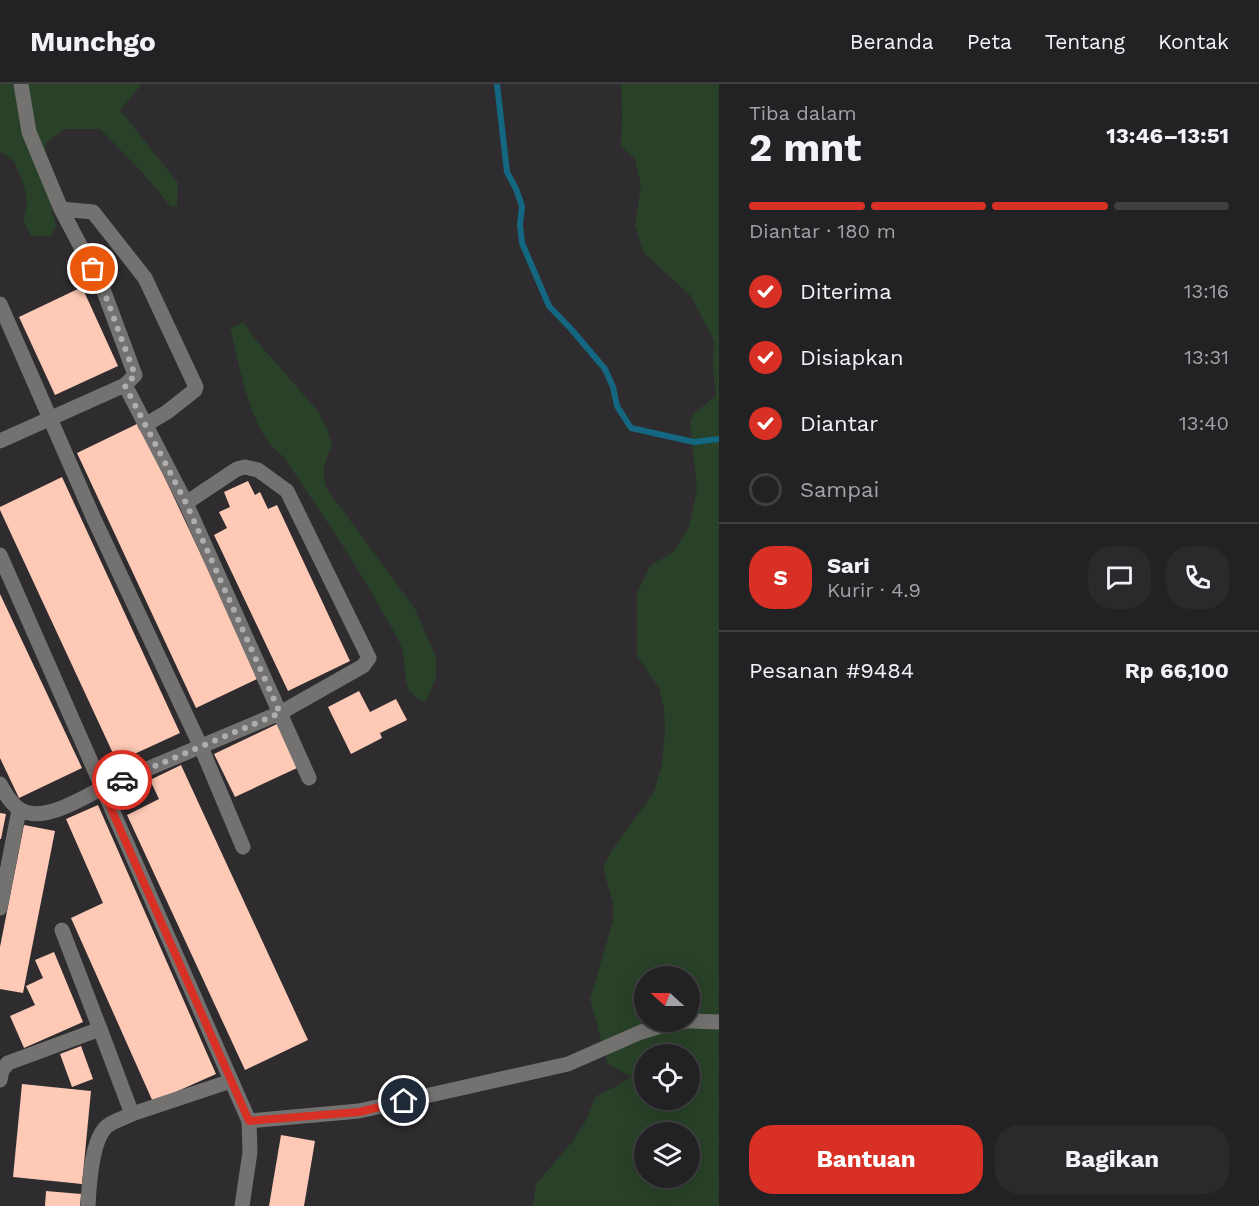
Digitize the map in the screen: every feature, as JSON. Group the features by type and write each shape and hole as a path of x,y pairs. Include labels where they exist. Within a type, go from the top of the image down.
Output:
{"street":[{"path":"0,441 125,386 135,375 103,289 61,209 29,132 21,84"},
{"path":"61,209 93,212 123,248 145,278 196,387 167,412 145,425"},
{"path":"0,304 94,519 201,747 243,847"},
{"path":"125,386 186,503 309,778"},
{"path":"0,784 8,799 19,810 30,814 43,814 280,713 363,666 369,658 287,491 258,470 244,468 237,469 186,503"},
{"path":"0,555 249,1121 250,1152 242,1206"},
{"path":"0,908 19,810"},
{"path":"62,930 132,1114"},
{"path":"700,1021 719,1022"},
{"path":"0,1080 2,1070 8,1063 100,1029"},
{"path":"249,1121 359,1112 568,1064 641,1032"},
{"path":"88,1206 89,1174 100,1138 107,1126 132,1114 231,1081"}],"green space":[{"path":"0,84 142,84 120,110 178,183 177,206 171,207 143,173 100,129 65,129 46,143 44,189 49,198 56,226 51,236 31,236 23,219 27,205 23,183 14,161 0,152"},
{"path":"621,84 719,84 719,1206 533,1206 536,1184 572,1142 585,1122 596,1096 631,1077 607,1063 590,999 613,921 613,903 603,868 612,850 654,792 662,763 665,731 664,709 659,688 637,656 637,593 650,566 673,552 689,527 697,490 690,422 694,413 716,396 713,367 714,341 691,296 644,253 635,226 641,186 635,159 621,146"},
{"path":"244,322 255,339 318,411 327,428 332,446 324,470 329,491 415,609 436,657 436,677 426,702 410,692 400,644 357,569 283,456 262,432 254,416 242,379 230,328"}],"building":[{"path":"82,287 118,366 55,395 19,317"},
{"path":"139,423 259,678 196,708 77,453"},
{"path":"62,477 180,733 117,762 0,510 0,507"},
{"path":"248,481 255,495 260,492 268,509 277,505 350,661 288,691 214,535 227,528 219,512 230,507 224,492"},
{"path":"0,594 82,768 19,798 0,758"},
{"path":"359,691 370,712 396,699 407,720 380,733 382,738 351,754 328,707"},
{"path":"277,724 297,768 235,797 214,754"},
{"path":"181,765 308,1040 245,1070 127,815 159,799 150,780"},
{"path":"98,805 216,1074 153,1102 71,918 103,903 66,819"},
{"path":"0,813 6,814 1,839 0,839"},
{"path":"24,825 55,831 23,993 0,989 0,947"},
{"path":"54,952 83,1022 24,1048 10,1016 35,1005 26,986 43,978 35,960"},
{"path":"81,1046 93,1079 72,1087 60,1054"},
{"path":"22,1084 91,1091 82,1184 13,1177"},
{"path":"281,1135 315,1141 304,1206 269,1206"},
{"path":"46,1191 81,1194 80,1206 45,1206"}],"waterway":[{"path":"497,84 507,172 522,206 520,225 522,243 549,306 605,369 613,387 617,406 631,428 694,442 719,439"}],"way so far":[{"path":"93,269 103,289 135,375 125,386 186,503 280,713 122,780"}],"route":[{"path":"122,780 102,788 249,1121 359,1112 404,1101"}]}
